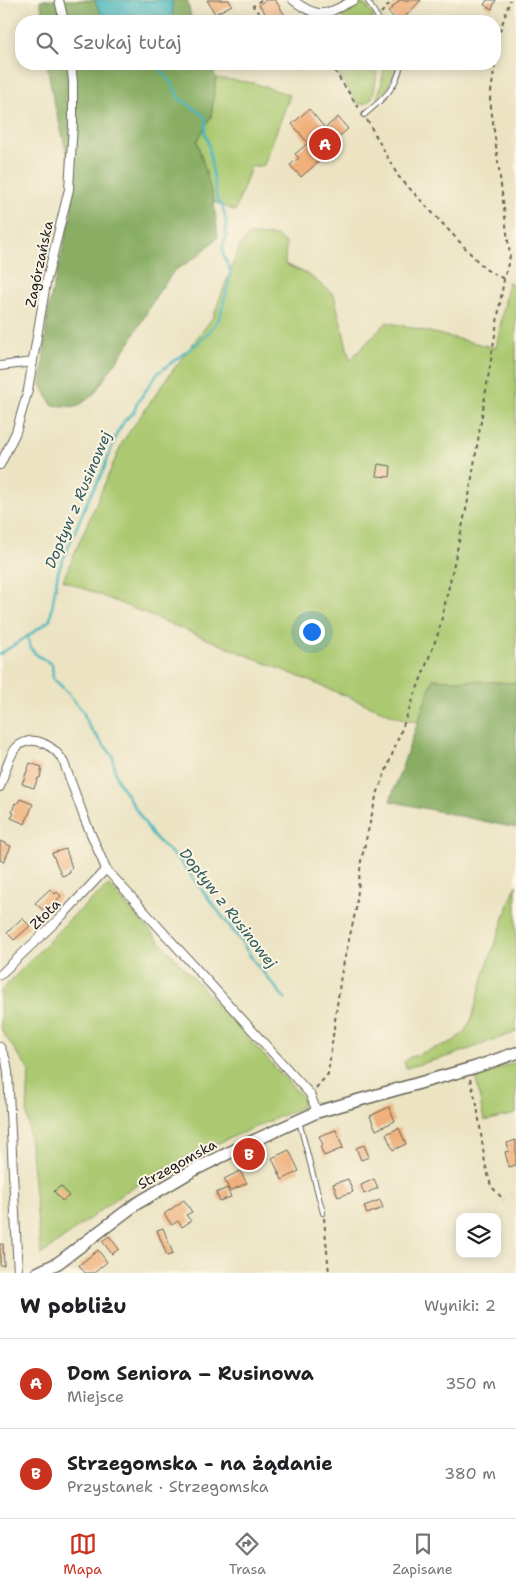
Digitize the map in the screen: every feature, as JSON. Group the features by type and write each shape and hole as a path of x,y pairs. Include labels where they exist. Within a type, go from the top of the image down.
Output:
{"main road":[{"name":"Strzegomska","path":"36,1273 58,1263 136,1204 159,1190 192,1171 298,1120 317,1112 467,1070 516,1053"}],"street":[{"path":"59,0 63,15"},
{"path":"293,0 307,11 322,14 354,0"},
{"name":"Zagórzańska","path":"0,465 16,432 28,390 46,284 69,189 73,124 72,70"},
{"path":"0,366 33,362"},
{"path":"0,786 15,749 22,744 32,741 42,742 54,748 60,754 106,869 310,1094 317,1112"},
{"name":"Złota","path":"0,975 63,915 106,869"},
{"path":"0,1047 6,1060 8,1072 18,1273"}],"lane":[{"path":"367,0 376,15"},
{"path":"364,115 387,95 394,86 399,70"},
{"path":"298,1120 323,1213"}],"path":[{"path":"260,15 253,6 261,0"},
{"path":"376,8 379,15 394,0"},
{"path":"501,28 510,0"},
{"path":"334,70 364,115 398,176 485,269 504,279"},
{"path":"310,1094 328,1074 341,975 356,909 361,861 376,798 439,630 469,496 504,279 510,256 490,99 494,70"},
{"path":"510,256 516,254"},
{"path":"467,1070 477,1105 485,1163 491,1186 504,1200"},
{"path":"323,1213 329,1273"}],"green space":[{"path":"40,0 187,0 191,15 43,15"},
{"path":"358,3 366,6 372,15 341,15 340,13"},
{"path":"48,70 213,70 216,78 211,117 197,141 214,202 218,237 198,256 174,271 156,296 130,342 93,395 77,407 52,405 41,385 48,309 71,216 74,182 53,98"},
{"path":"336,70 377,70 376,84 372,97 364,104 357,103"},
{"path":"384,70 395,70 388,88 377,99"},
{"path":"216,78 254,83 290,95 264,165 251,167 235,211 214,202 197,141 211,117"},
{"path":"249,235 276,236 286,243 285,264 309,275 334,295 350,360 387,322 496,348 509,281 516,293 516,683 433,679 418,722 400,718 63,580 123,441 213,317 239,248"},
{"path":"433,679 516,683 516,828 390,801"},
{"path":"108,885 303,1098 302,1107 195,1153 125,1192 41,1255 27,1112 29,1071 0,1028 0,992 70,919"},
{"path":"516,885 516,1032 453,1055 406,1068 404,1062 408,1058 454,1041 465,1031 472,1018 485,971"},
{"path":"516,1062 516,1114 484,1121 476,1078 479,1075"}],"water":[{"path":"94,0 172,0 172,15 102,15"}],"building":[{"path":"207,0 229,0 232,5 215,14"},
{"path":"265,0 275,0 285,15 266,15 259,5"},
{"path":"400,0 421,0 407,15 391,15 388,12"},
{"path":"487,0 496,0 492,9 484,5"},
{"path":"309,109 325,128 338,117 348,129 335,140 339,144 301,177 290,165 299,158 295,154 308,143 292,124"},
{"path":"378,464 391,466 390,477 376,476"},
{"path":"30,763 42,767 40,778 38,778 34,788 22,784"},
{"path":"20,799 33,804 25,824 11,818 14,813 12,812 15,803 17,804"},
{"path":"0,841 11,846 4,862 0,860"},
{"path":"66,849 72,868 69,870 70,873 62,876 52,853"},
{"path":"50,889 55,894 57,892 61,896 45,912 35,903"},
{"path":"22,918 30,926 14,940 7,933"},
{"path":"389,1107 395,1121 376,1130 370,1116"},
{"path":"399,1128 406,1144 393,1150 386,1134"},
{"path":"336,1130 343,1148 324,1156 320,1146 323,1145 319,1136"},
{"path":"516,1140 516,1165 509,1167 505,1152 509,1151 507,1143"},
{"path":"364,1145 369,1157 361,1160 356,1148"},
{"path":"289,1150 299,1171 282,1180 272,1158"},
{"path":"240,1171 247,1183 230,1191 224,1179"},
{"path":"348,1179 353,1192 338,1197 333,1184"},
{"path":"374,1179 378,1188 364,1194 361,1185"},
{"path":"61,1186 69,1196 62,1201 54,1191"},
{"path":"227,1188 231,1197 220,1201 216,1193"},
{"path":"184,1200 192,1212 186,1215 191,1221 182,1227 178,1221 172,1225 164,1214"},
{"path":"380,1200 383,1208 367,1214 364,1206"},
{"path":"163,1228 173,1254 167,1256 157,1230"},
{"path":"109,1236 119,1249 112,1254 102,1241"},
{"path":"0,1244 3,1244 4,1265 0,1265"},
{"path":"98,1250 107,1262 94,1273 85,1273 79,1265"}],"waterway":[{"name":"Dopływ z Rusinowej","path":"161,70 179,98 202,114 206,120 205,134 208,141 217,200 223,208 226,221 226,238 223,254 231,273 220,317 200,341 158,373 137,403 134,412 125,420 117,433 103,471 87,502 58,572 50,620 28,636 32,650 42,659 52,664 53,678 83,712 90,728 113,756 118,781 153,836 179,860 241,941 253,960 286,1000"},
{"path":"0,654 28,636"}],"place":[{"name":"Dom Seniora – Rusinowa","path":"325,144"},
{"name":"Strzegomska - na żądanie","path":"249,1154"}]}
